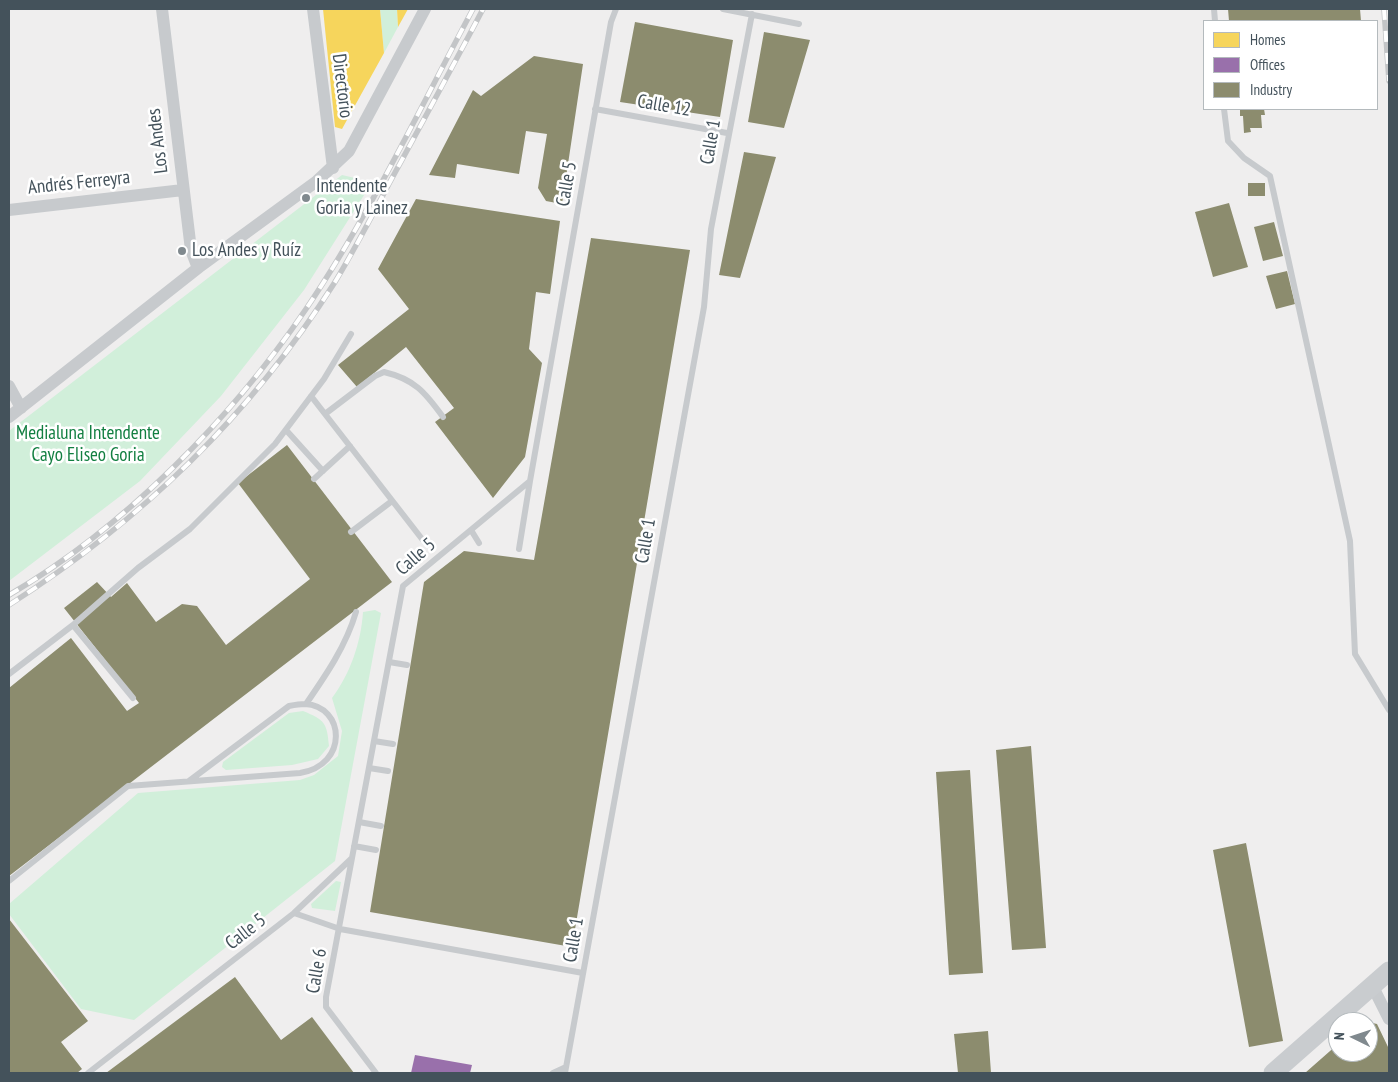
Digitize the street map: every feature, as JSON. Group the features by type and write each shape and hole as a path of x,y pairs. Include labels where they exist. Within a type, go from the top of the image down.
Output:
{"street":[{"name":"Los Andes","path":"162,9 191,250 198,268"},
{"name":"Directorio","path":"313,9 333,168"},
{"path":"9,417 198,268 333,168 349,151 424,9"},
{"name":"Andrés Ferreyra","path":"9,210 183,190"},
{"path":"9,386 21,408"},
{"path":"1272,1073 1389,971"},
{"path":"1372,985 1389,1019"}],"lane":[{"name":"Calle 5","path":"88,1073 98,1070 294,913 352,858 403,586 530,481 610,22 616,9"},
{"path":"723,9 799,24"},
{"name":"Calle 1","path":"566,1070 704,306 711,229 727,133 752,14"},
{"name":"Calle 12","path":"595,109 727,133"},
{"path":"1224,110 1228,141 1244,158 1270,176 1350,541 1355,654 1389,710"},
{"path":"9,674 73,625 138,568 190,529 286,430 324,379 351,334"},
{"path":"325,414 375,376 384,372 414,384 432,401 442,416"},
{"path":"311,396 422,539"},
{"path":"286,430 323,471"},
{"path":"314,479 350,446"},
{"path":"519,549 530,481"},
{"path":"351,532 392,501"},
{"path":"471,530 479,544"},
{"path":"306,704 351,632 356,612"},
{"path":"73,625 133,698"},
{"path":"388,662 407,665"},
{"path":"9,881 128,786 310,772 330,759 334,750 336,728 330,718 319,709 306,704 289,706 189,781"},
{"path":"374,741 393,744"},
{"path":"369,768 388,771"},
{"path":"358,822 381,826"},
{"path":"354,846 376,850"},
{"name":"Calle 6","path":"352,858 326,997 326,1007 376,1073"},
{"path":"294,913 340,929 583,973"},
{"path":"553,1073 566,1070"}],"green space":[{"path":"380,9 397,9 398,27 384,53"},
{"name":"Medialuna Intendente Cayo Eliseo Goria","path":"342,175 359,179 366,192 304,290 221,396 140,481 9,581 9,431"},
{"path":"375,610 381,613 335,861 134,1020 81,1009 9,914 9,904 138,793 300,780 314,775 338,756 342,731 332,698 354,658 363,612"},
{"path":"303,711 316,717 326,727 329,746 318,759 292,765 226,770 222,767 223,762 289,713"},
{"path":"336,881 341,882 335,911 312,908 311,904"}],"building: Homes":[{"path":"323,9 380,9 384,53 342,129 335,127"},
{"path":"397,9 408,9 398,27"}],"building: Offices":[{"path":"415,1055 472,1065 470,1073 411,1073"}],"building: Industry":[{"path":"1228,9 1360,9 1361,20 1229,20"},
{"path":"635,22 733,40 720,117 620,102"},
{"path":"764,32 810,40 784,128 748,122"},
{"path":"534,56 583,64 562,204 546,201 538,188 547,134 526,131 519,174 457,164 455,178 429,175 473,90 481,96"},
{"path":"1240,110 1264,110 1265,115 1261,115 1262,128 1250,128 1251,132 1244,133 1243,116 1240,116"},
{"path":"744,152 776,157 740,278 719,275"},
{"path":"1248,183 1265,183 1265,196 1248,196"},
{"path":"416,199 560,221 550,294 536,292 529,349 542,363 525,457 493,498 435,422 454,408 406,347 357,387 338,365 409,309 378,269"},
{"path":"1229,203 1248,267 1213,277 1195,212"},
{"path":"1274,222 1283,256 1263,261 1254,227"},
{"path":"591,238 690,250 572,947 370,912 424,582 464,551 534,560"},
{"path":"1287,271 1295,304 1276,309 1266,276"},
{"path":"287,445 392,582 9,876 9,688 71,638 127,711 139,703 64,608 97,582 111,597 127,583 156,622 182,604 197,606 226,645 310,579 238,483"},
{"path":"1031,746 1046,948 1012,950 996,750"},
{"path":"970,770 983,973 949,975 936,772"},
{"path":"1246,843 1283,1041 1249,1047 1213,850"},
{"path":"9,919 88,1021 61,1042 82,1069 77,1073 9,1073"},
{"path":"235,977 281,1040 312,1017 354,1073 106,1073"},
{"path":"1378,1026 1389,1049 1389,1073 1305,1073 1328,1053 1328,1062 1378,1062"},
{"path":"988,1031 991,1073 958,1073 954,1034"}],"railway":[{"path":"9,595 52,568 134,504 210,430 277,350 329,273 373,199 473,9"},
{"path":"9,605 104,538 148,501 230,421 267,377 302,331 335,282 483,9"},
{"path":"1384,9 1389,81"}],"place":[{"name":"Intendente Goria y Lainez","path":"306,198"},
{"name":"Los Andes y Ruíz","path":"182,251"}]}
